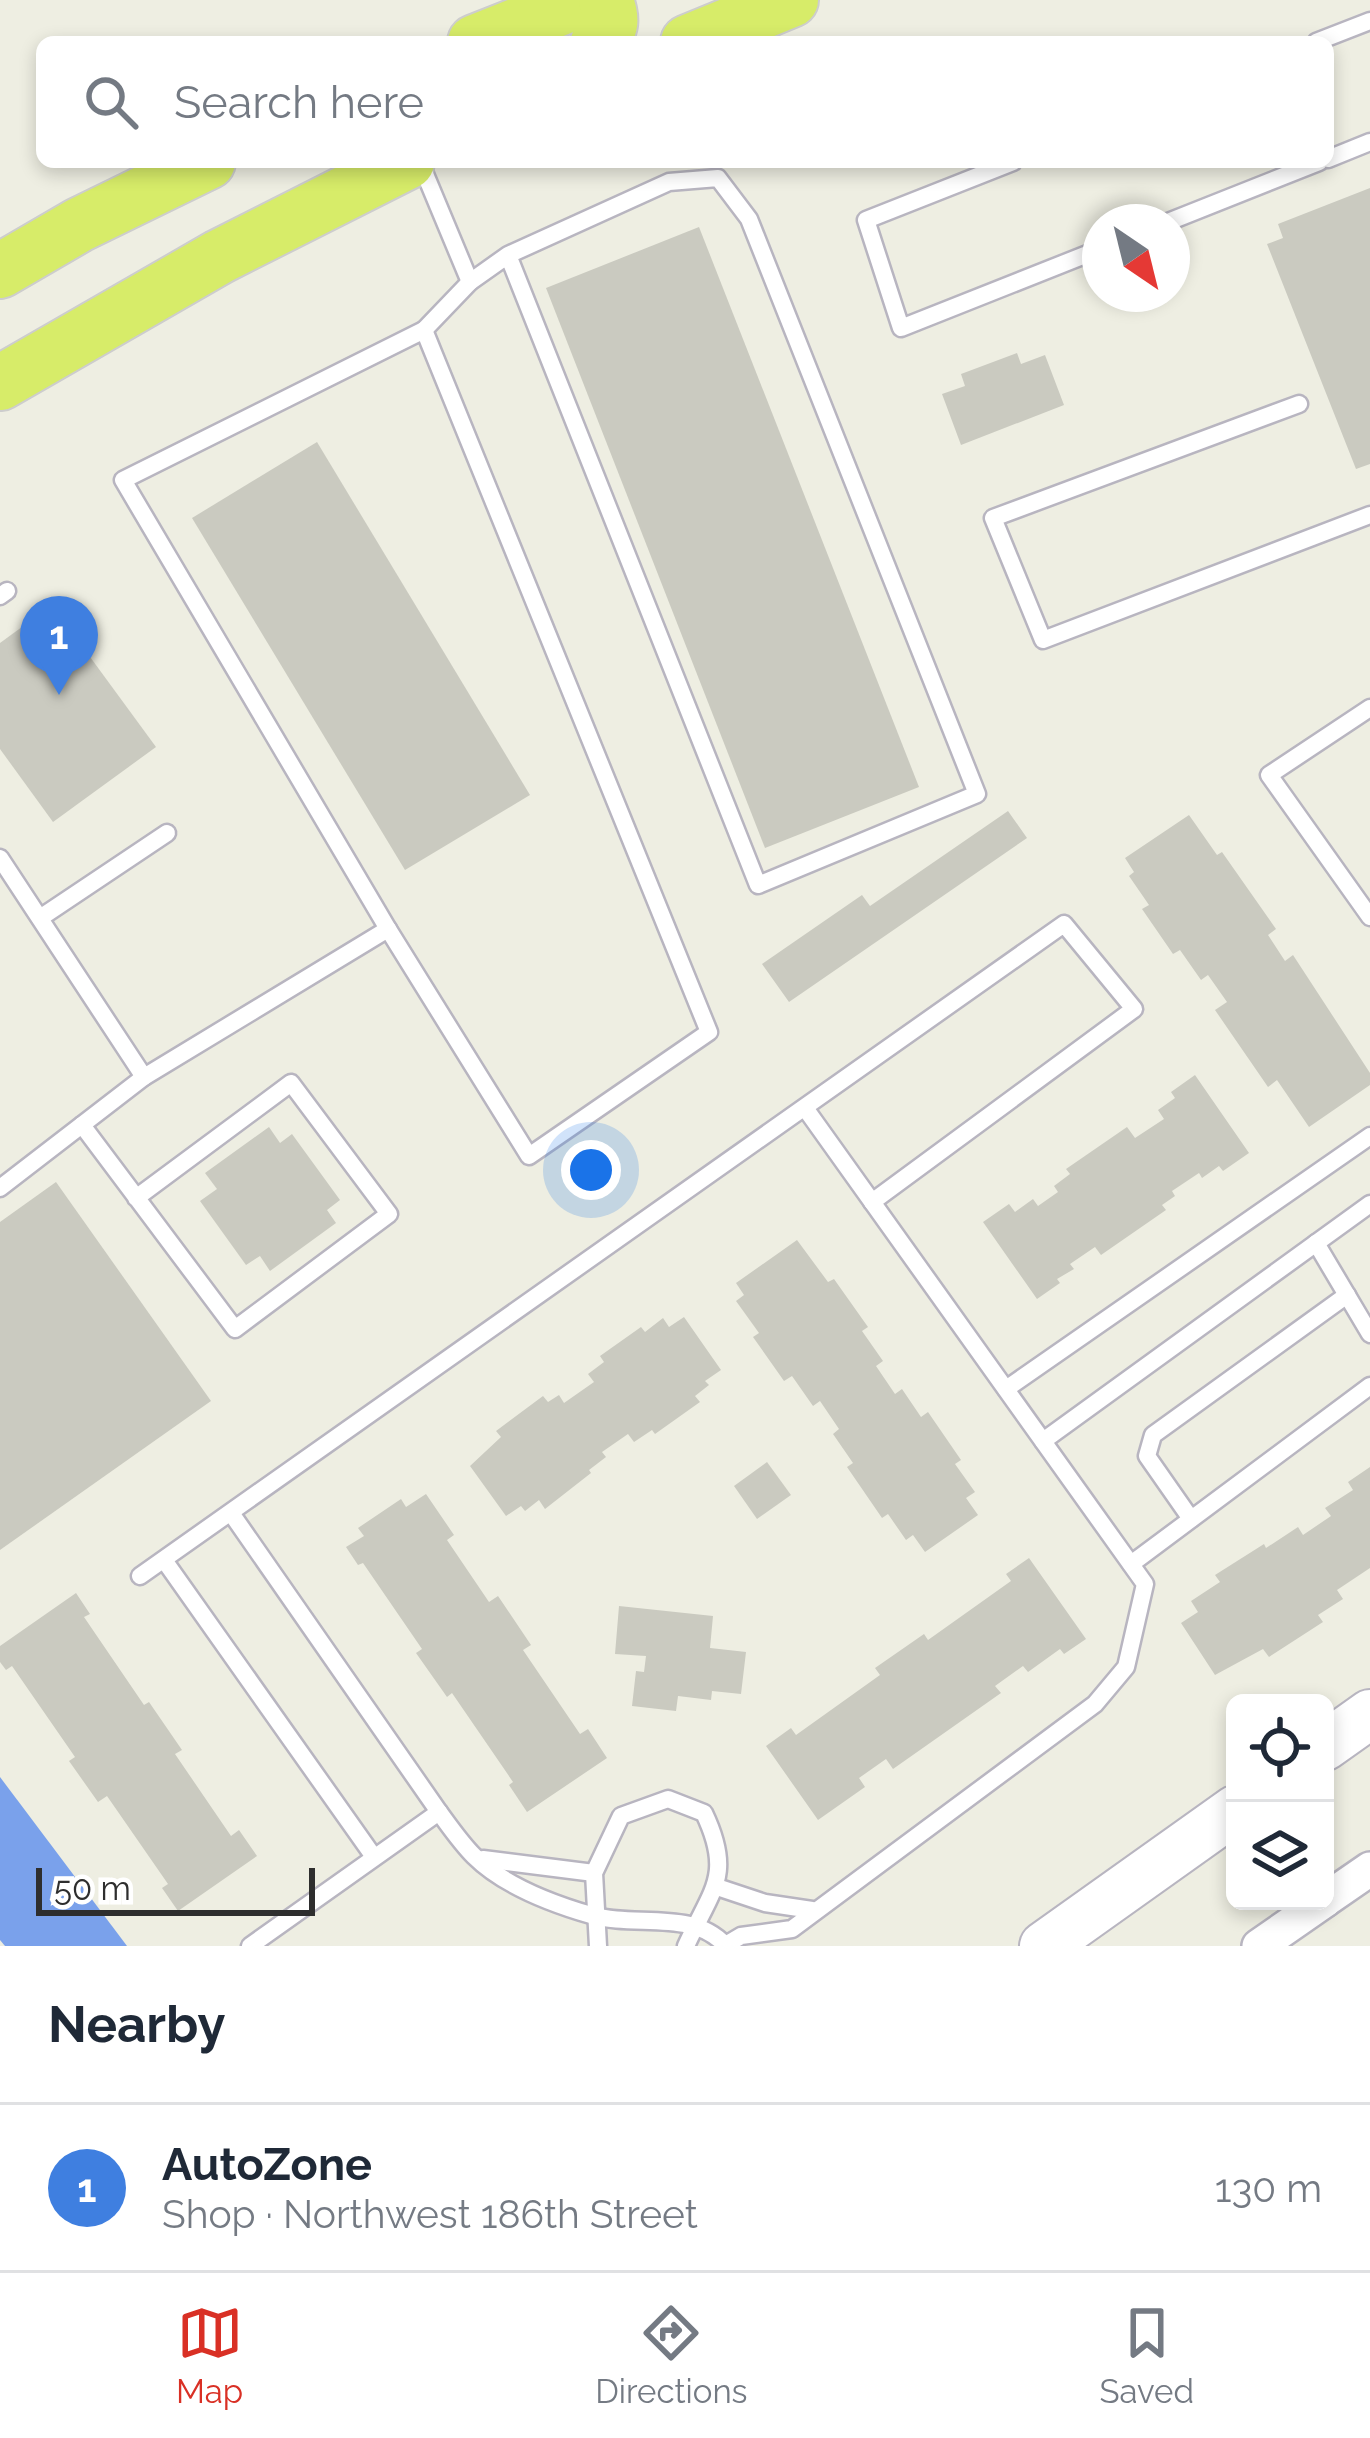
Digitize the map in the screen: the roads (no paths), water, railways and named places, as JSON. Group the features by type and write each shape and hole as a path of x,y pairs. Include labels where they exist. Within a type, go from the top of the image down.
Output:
{"main road":[{"path":"490,36 581,0"},
{"path":"605,36 612,20 606,0"},
{"path":"703,36 791,0"},
{"path":"0,271 79,225 196,168"},
{"path":"219,256 250,204 323,168"},
{"path":"0,383 219,256 395,168"}],"street":[{"path":"1334,1740 1370,1714"},
{"path":"1073,1938 1226,1817"},
{"path":"1334,1894 1370,1869"},
{"path":"1259,1946 1311,1910"}],"lane":[{"path":"1331,36 1370,21"},
{"path":"1334,156 1370,142"},
{"path":"422,168 470,282"},
{"path":"997,168 866,220 901,328 1082,256"},
{"path":"1190,213 1304,168"},
{"path":"424,330 710,1032 529,1156 388,929 123,480 424,330 470,282 508,254 669,182 718,178 749,219 977,794 758,885 508,254"},
{"path":"1299,404 993,518 1042,640 1370,515"},
{"path":"1370,708 1269,775 1370,917"},
{"path":"40,918 166,833"},
{"path":"0,858 145,1077"},
{"path":"140,1576 1064,925 1134,1010 872,1202"},
{"path":"0,1188 145,1077 388,929"},
{"path":"82,1125 136,1198 235,1329 389,1214 291,1083 136,1198"},
{"path":"231,1513 476,1858 538,1897 595,1916 695,1925 712,1932 724,1946 741,1936 792,1929 1095,1704 1126,1666 1145,1584 805,1108"},
{"path":"1006,1389 1370,1136"},
{"path":"1043,1441 1370,1204"},
{"path":"1316,1243 1370,1334"},
{"path":"1191,1520 1148,1456 1153,1436 1347,1295"},
{"path":"1131,1564 1370,1386"},
{"path":"164,1560 374,1858"},
{"path":"598,1946 594,1873 621,1816 668,1799 704,1813 718,1844 717,1887 686,1946"},
{"path":"250,1946 439,1812"},
{"path":"476,1858 594,1873"},
{"path":"717,1887 765,1903 812,1910"}],"water":[{"path":"0,1777 127,1946 5,1946 0,1940"}],"place":[{"name":"AutoZone","path":"59,695"}]}
